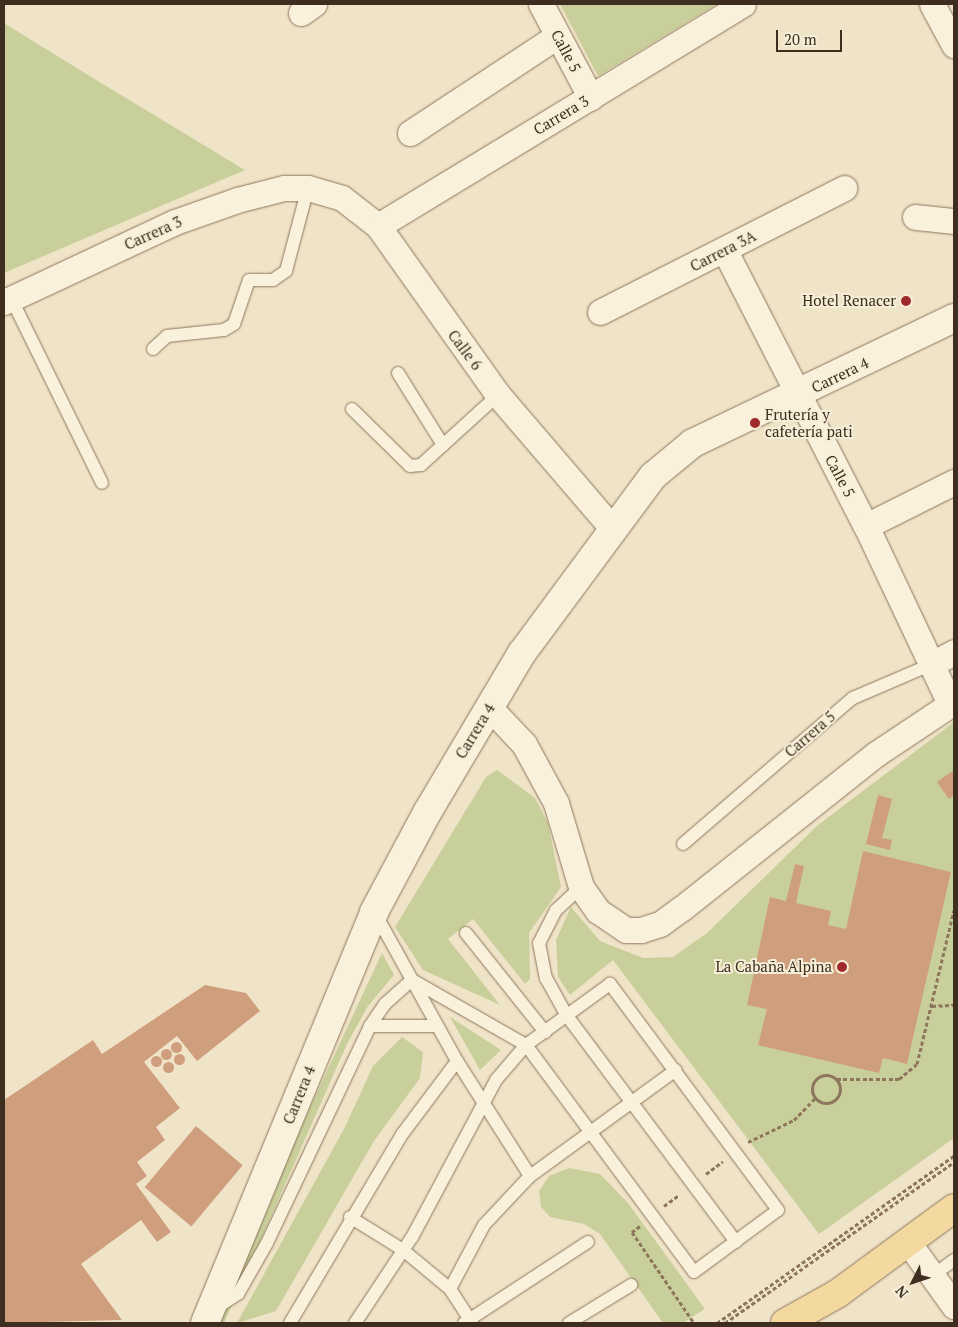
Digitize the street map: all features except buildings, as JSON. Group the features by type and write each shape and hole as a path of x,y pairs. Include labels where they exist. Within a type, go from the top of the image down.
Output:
{"main road":[{"name":"Carrera 4","path":"208,1317 374,912 522,652 613,529 653,476 693,443 798,396 954,318"},
{"path":"785,1323 837,1294 954,1208"}],"street":[{"name":"Calle 5","path":"541,4 591,98"},
{"name":"Carrera 3","path":"378,226 743,4"},
{"path":"932,4 954,45"},
{"path":"410,133 557,36"},
{"name":"Carrera 3","path":"7,300 193,216 284,188 308,188"},
{"name":"Calle 6","path":"308,188 342,198 378,226 498,395 613,529"},
{"name":"Carrera 3A","path":"600,312 725,251 844,188"},
{"path":"915,217 954,221"},
{"name":"Calle 5","path":"725,251 866,526 930,665 952,703"},
{"path":"866,526 954,482"},
{"name":"Carrera 5","path":"930,665 954,652"},
{"path":"489,707 524,744 556,803 582,887 610,922 626,930 660,924 876,754 952,703"},
{"path":"908,1242 954,1306"}],"lane":[{"path":"154,348 167,336 224,330 234,324 249,280 273,280 286,271 308,188"},
{"path":"7,300 102,483"},
{"path":"398,373 443,445"},
{"path":"352,409 410,466 420,465 498,395"},
{"name":"Carrera 5","path":"683,844 853,698 930,665"},
{"path":"582,887 556,910 539,943 546,978 567,1016 736,1242"},
{"path":"374,912 457,1061 530,1176"},
{"path":"466,933 544,1032"},
{"path":"208,1317 225,1306 238,1294 267,1243 370,1026 397,991 412,980"},
{"path":"356,1323 403,1250 482,1100 526,1045 610,984 676,1070 778,1210 694,1272 588,1133 526,1045 412,980"},
{"path":"370,1026 437,1026"},
{"path":"290,1323 350,1217 403,1133 457,1061"},
{"path":"450,1289 484,1225 530,1176 676,1070"},
{"path":"350,1217 403,1250 450,1289 469,1322 588,1242"},
{"path":"932,1276 954,1260"},
{"path":"569,1323 631,1286"}],"path":[{"path":"837,1079 841,1088 834,1101 825,1104 813,1096 813,1082 820,1076 837,1079 899,1079 910,1074 917,1064 954,910"},
{"path":"932,1006 954,1006"},
{"path":"716,1323 954,1156"},
{"path":"724,1323 954,1162"}],"green space":[{"path":"560,4 717,4 598,76"},
{"path":"4,23 88,75 245,170 4,273"},
{"path":"954,722 954,1138 819,1234 613,960 570,995 558,977 556,940 571,907 600,941 643,958 673,957 707,933 818,825"},
{"path":"497,770 535,798 548,823 561,887 529,933 530,979 525,984 473,919 448,939 500,1005 423,970 395,927 486,777"},
{"path":"382,953 394,975 368,1006 347,1044 224,1323 219,1323 291,1148"},
{"path":"450,1017 501,1050 480,1070"},
{"path":"402,1037 423,1052 420,1078 374,1141 276,1311 237,1323 345,1127 373,1066"},
{"path":"569,1168 600,1174 628,1203 705,1309 683,1323 663,1323 600,1234 584,1224 550,1217 541,1207 539,1191 549,1176"}],"place":[{"name":"Hotel Renacer","path":"906,301"},
{"name":"Frutería y cafetería pati","path":"755,423"},
{"name":"La Cabaña Alpina","path":"842,967"}]}
